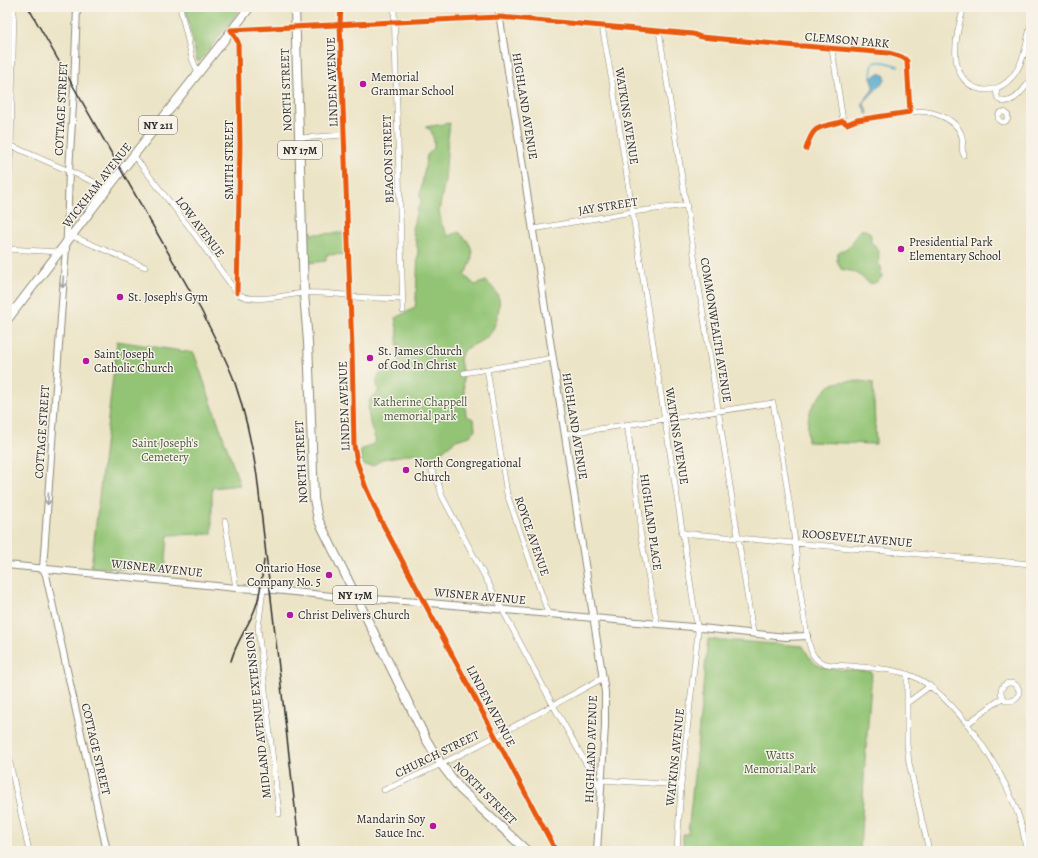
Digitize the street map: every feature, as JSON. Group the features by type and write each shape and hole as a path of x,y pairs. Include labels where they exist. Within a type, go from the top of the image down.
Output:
{"main road":[{"name":"WICKHAM AVENUE","path":"7,320 250,7"},
{"name":"NORTH STREET","path":"295,7 304,293 315,508 318,519 426,739 441,764 460,789 527,851"}],"street":[{"path":"7,207 14,7"},
{"name":"COTTAGE STREET","path":"77,7 66,243 43,568 46,574 107,851"},
{"path":"180,7 192,58 198,73"},
{"name":"LINDEN AVENUE","path":"341,7 340,24 354,445 357,462 366,488 379,517 556,851"},
{"name":"BEACON STREET","path":"394,7 403,311"},
{"name":"HIGHLAND AVENUE","path":"498,7 603,678 605,706 597,851"},
{"path":"964,7 957,36 956,59 959,69 968,84 976,89 996,89 1010,79 1018,68 1023,56 1031,24"},
{"name":"CLEMSON PARK","path":"231,30 340,24 425,22 500,17 693,34 701,37 888,53 902,56 907,61 910,112"},
{"name":"WATKINS AVENUE","path":"602,26 698,632 681,785 677,851"},
{"name":"SMITH STREET","path":"231,30 238,42 240,144 236,293"},
{"name":"COMMONWEALTH AVENUE","path":"659,31 753,633"},
{"name":"CLEMSON PARK","path":"832,49 843,121"},
{"path":"1000,101 1007,102 1012,100 1031,80"},
{"path":"996,89 996,96 1000,101 1002,113"},
{"path":"806,149 810,135 816,129 843,121 847,124 857,120 918,111 947,118 954,123 960,130 963,140 961,145 962,152 964,155"},
{"path":"300,138 344,135"},
{"path":"9,145 108,188"},
{"name":"LOW AVENUE","path":"134,156 190,228 236,293"},
{"name":"JAY STREET","path":"533,228 632,212 687,205"},
{"path":"72,236 145,267"},
{"path":"7,249 59,252"},
{"path":"236,293 241,297 246,298 280,297 304,293 346,295 350,297 403,299"},
{"path":"7,306 17,307"},
{"path":"464,373 553,358"},
{"name":"ROYCE AVENUE","path":"487,369 507,494 548,613"},
{"path":"565,434 664,418 773,403 795,542 807,636 811,652 814,657 822,663 890,670 907,674 930,686 951,705 967,724 995,767 1011,798 1021,823 1026,851"},
{"name":"HIGHLAND PLACE","path":"627,424 640,515 640,531 657,623"},
{"path":"432,471 438,482 442,496 553,705 601,790"},
{"path":"225,521 236,588"},
{"name":"ROOSEVELT AVENUE","path":"682,533 1031,564"},
{"name":"WISNER AVENUE","path":"7,565 236,588 424,602 657,623 786,637 807,636"},
{"name":"MIDLAND AVENUE EXTENSION","path":"263,590 258,628 279,814"},
{"path":"907,674 908,763 929,851"},
{"name":"CHURCH STREET","path":"384,790 441,764 496,736 603,678"},
{"path":"907,702 930,686"},
{"path":"967,724 1002,698"},
{"path":"7,750 29,851"},
{"path":"602,780 681,785"}],"green space":[{"path":"185,7 242,7 200,61 197,61"},
{"name":"Katherine Chappell memorial park","path":"450,123 445,180 439,211 442,225 448,236 459,232 470,245 472,257 468,269 464,275 475,285 486,281 496,292 499,299 497,317 492,331 484,339 463,351 460,359 466,416 474,419 475,430 470,436 456,440 435,457 423,459 416,453 383,459 372,466 364,465 360,457 362,449 369,447 376,441 368,409 370,400 379,391 377,380 379,376 385,369 399,361 398,333 395,318 415,308 418,250 412,229 417,210 421,203 420,195 427,155 434,148 431,130 425,127"},
{"path":"861,230 866,230 870,233 870,242 878,251 878,263 881,267 882,277 874,283 867,282 854,272 841,269 837,260 838,253 850,246 857,233"},
{"path":"345,233 346,254 326,255 326,261 308,263 307,234"},
{"name":"Saint Joseph's Cemetery","path":"117,341 194,353 240,485 212,488 212,534 168,535 165,572 91,567"},
{"path":"861,381 873,383 876,444 808,442 809,415 818,398 829,386 836,383"},
{"name":"Watts Memorial Park","path":"708,639 803,646 812,660 820,666 834,669 872,672 860,851 683,851 683,834 688,834"}],"water":[{"path":"880,73 885,76 885,80 865,101 864,105 868,114 866,114 866,110 862,105 872,89 873,85 871,77 874,77"}],"waterway":[{"path":"871,77 872,66 876,62 884,62 898,66"}],"railway":[{"path":"28,7 201,310 227,362 242,404 257,476 300,851"},
{"path":"231,661 236,647 252,616 259,597 264,560"}],"cycle path":[{"path":"341,7 340,24 354,445 357,462 366,488 379,517 556,851"},
{"path":"237,293 240,144 238,42 231,30 499,17 693,34 701,37 797,46 888,53 901,56 907,61 910,112 857,120 847,124 843,121 823,126 815,130 812,134 806,149"}],"place":[{"name":"Memorial Grammar School","path":"363,84"},
{"name":"Presidential Park Elementary School","path":"901,249"},
{"name":"St. Joseph's Gym","path":"120,297"},
{"name":"St. James Church of God In Christ","path":"370,358"},
{"name":"Saint Joseph Catholic Church","path":"86,361"},
{"name":"North Congregational Church","path":"406,470"},
{"name":"Ontario Hose Company No. 5","path":"329,575"},
{"name":"Christ Delivers Church","path":"290,615"},
{"name":"Mandarin Soy Sauce Inc.","path":"433,826"}]}
